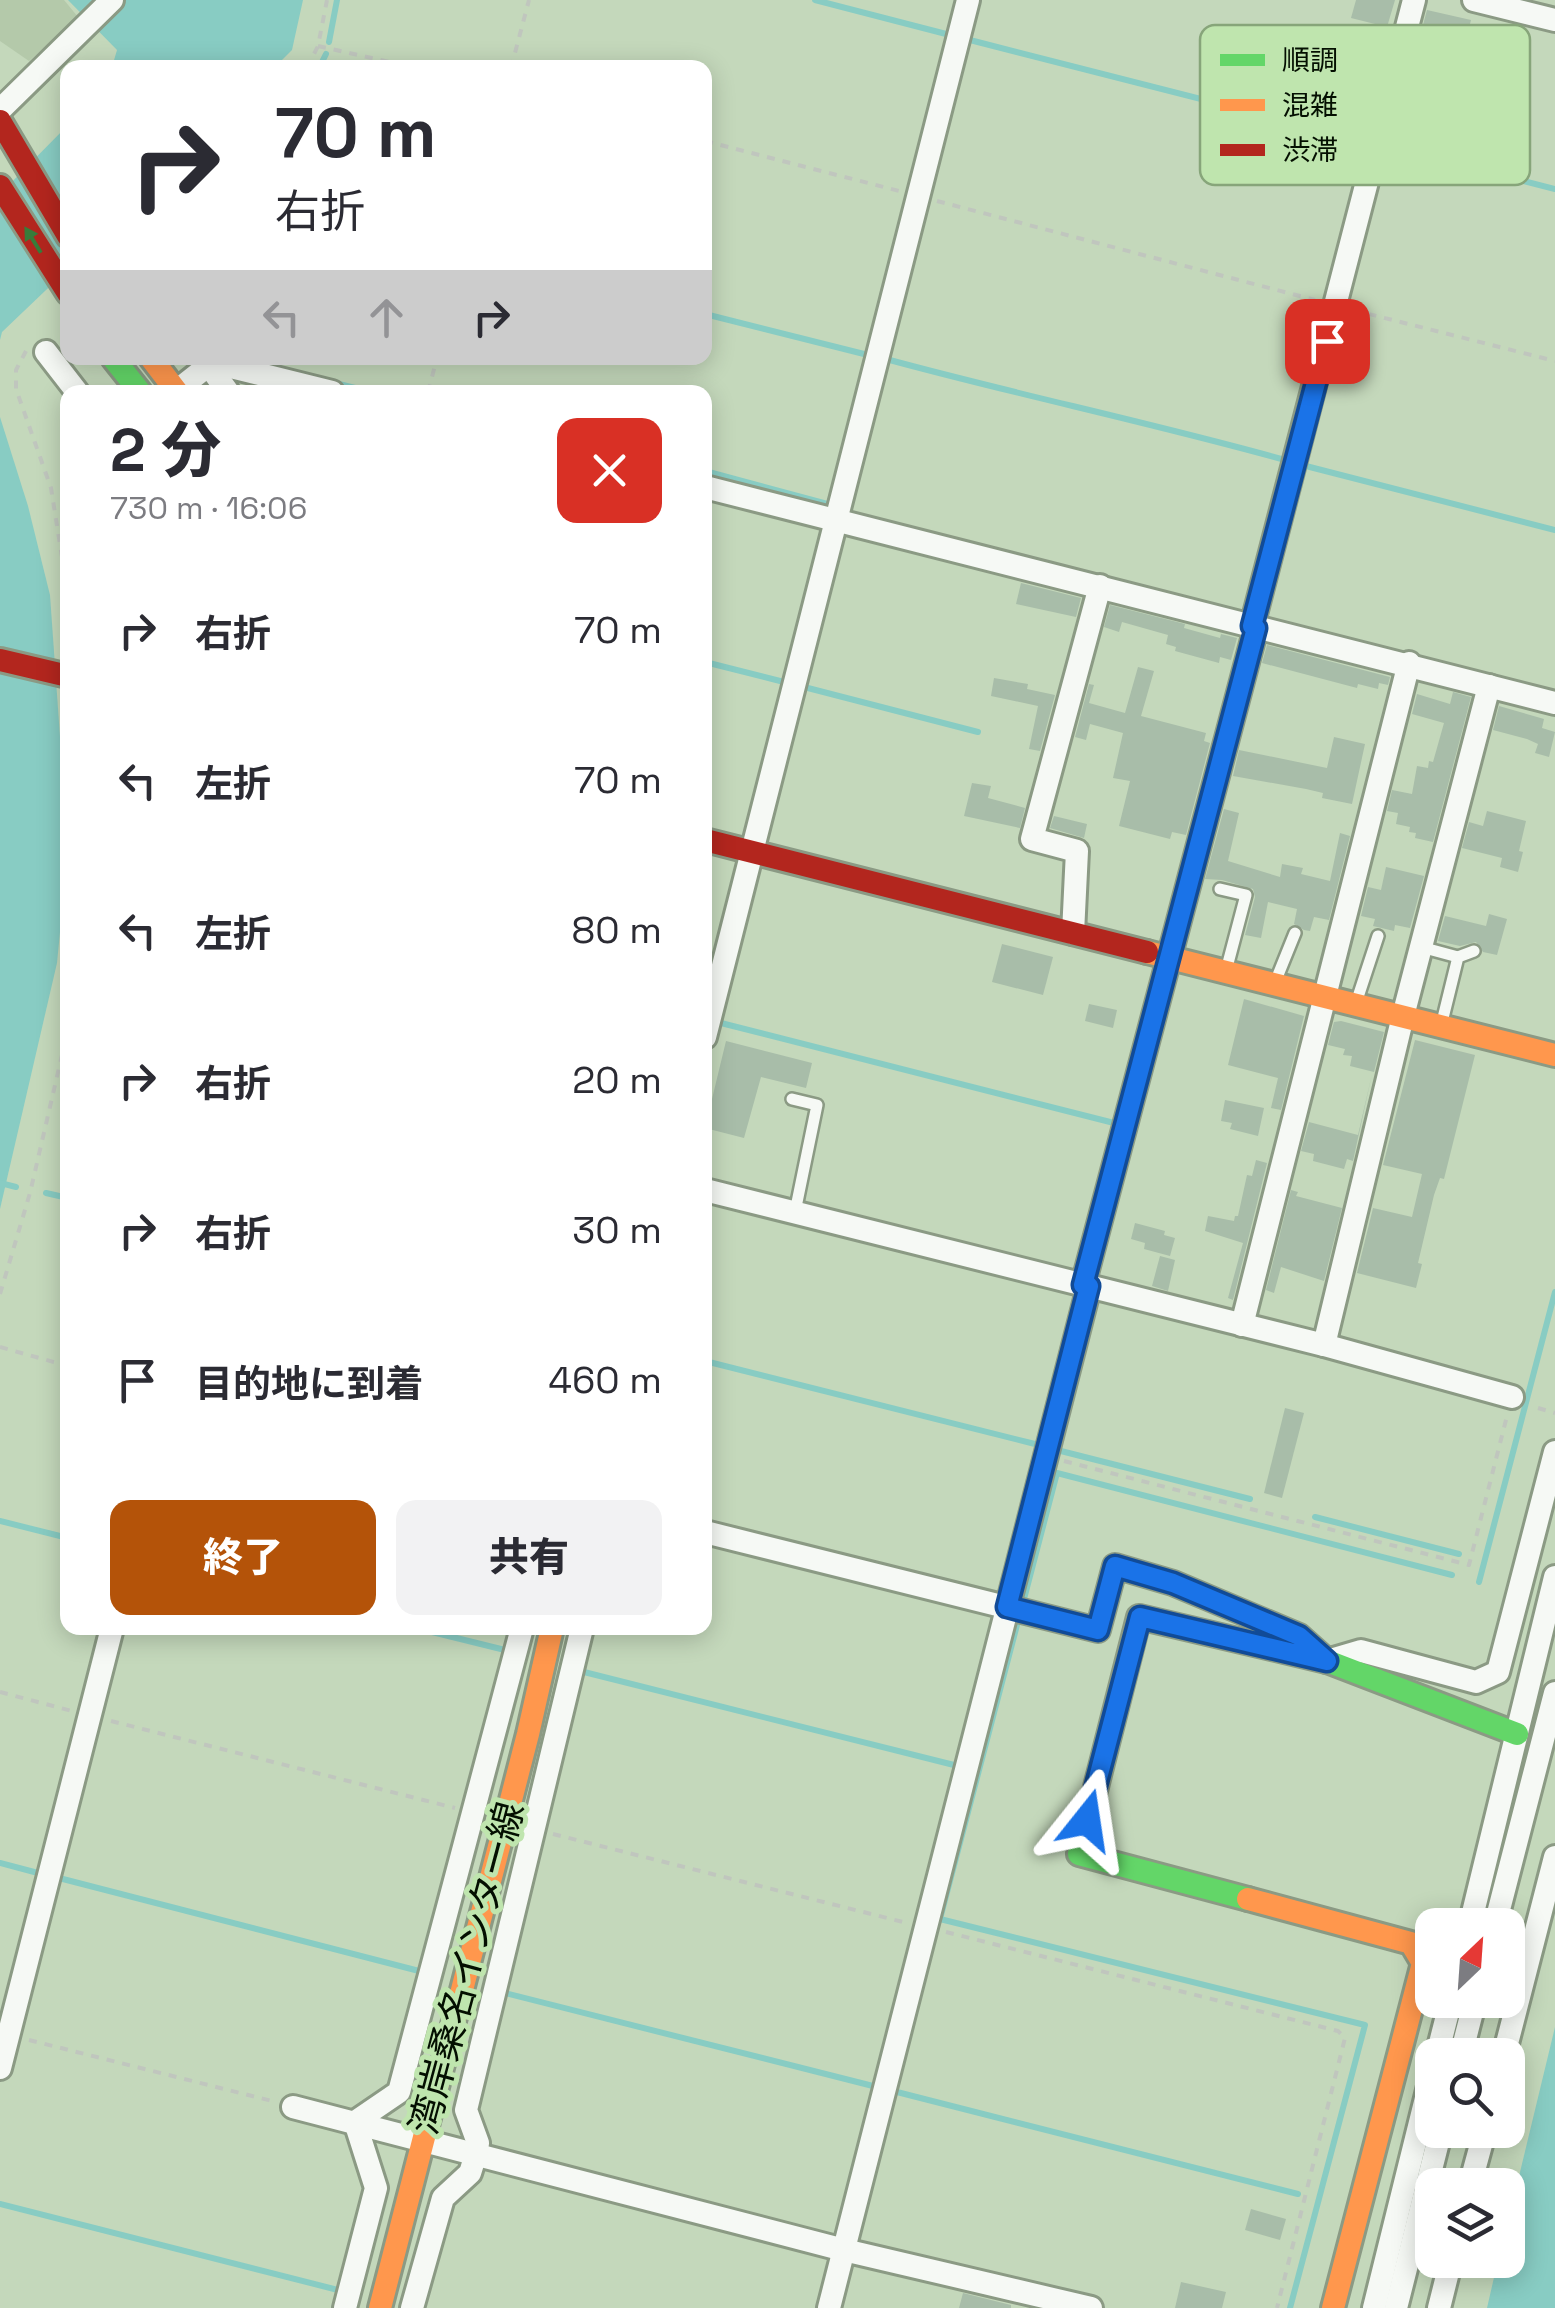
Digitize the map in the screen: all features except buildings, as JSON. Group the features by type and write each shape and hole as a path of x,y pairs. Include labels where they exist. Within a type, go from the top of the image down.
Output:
{"street":[{"path":"0,110 112,0"},
{"path":"712,1009 968,0"},
{"path":"1408,25 1414,0"},
{"path":"1474,0 1555,20"},
{"path":"0,122 60,222"},
{"path":"830,2308 1367,185"},
{"path":"0,186 60,281"},
{"path":"46,352 72,385"},
{"path":"119,365 134,385"},
{"path":"158,365 178,385"},
{"path":"184,385 202,365"},
{"path":"223,365 304,385"},
{"path":"712,489 1555,703"},
{"path":"1073,933 1076,851 1032,839 1100,586"},
{"path":"0,660 60,674"},
{"path":"1242,1325 1409,663"},
{"path":"1324,1345 1488,686"},
{"path":"712,842 1555,1055"},
{"path":"1531,1048 1555,1038"},
{"path":"712,1192 1512,1396"},
{"path":"1327,1661 1361,1652 1476,1682 1498,1672 1555,1452"},
{"path":"712,1534 1098,1630 1115,1566 1173,1583 1299,1636 1327,1661"},
{"path":"1474,1908 1555,1577"},
{"path":"1333,2308 1424,1963 1411,1943 1078,1854 1140,1617 1327,1661 1517,1734"},
{"path":"0,2068 110,1635"},
{"path":"354,2122 399,2092 520,1635"},
{"name":"湾岸桑名インター線","path":"380,2308 550,1635"},
{"path":"412,2308 444,2198 470,2173 476,2154 478,2143 466,2110 580,1635"},
{"path":"1498,1908 1555,1693"},
{"path":"1508,2038 1555,1857"},
{"path":"292,2106 844,2250 1091,2308"},
{"path":"345,2308 376,2188 354,2122"},
{"path":"1374,2308 1415,2143"},
{"path":"1396,2308 1436,2148"},
{"path":"1439,2308 1446,2278"}],"lane":[{"path":"1220,889 1246,895 1226,971"},
{"path":"1274,984 1295,933"},
{"path":"1355,1004 1378,936"},
{"path":"1422,947 1458,957 1474,950"},
{"path":"1441,1026 1458,957"},
{"path":"792,1099 817,1105 795,1212"}],"path":[{"path":"311,60 318,46 327,0"},
{"path":"513,60 528,0"},
{"path":"318,46 385,60"},
{"path":"712,143 1555,361"},
{"path":"46,352 25,351 16,370 16,389 51,488 60,545"},
{"path":"0,1294 30,1193 60,1064"},
{"path":"0,1346 60,1364"},
{"path":"1045,1456 1469,1564 1512,1396"},
{"path":"1538,1408 1555,1413"},
{"path":"0,1692 474,1813"},
{"path":"534,1829 1338,2031 1345,2038 1277,2308"},
{"path":"8,2035 292,2106"}],"green space":[{"path":"0,0 64,0 78,17 29,61 0,41"}],"water":[{"path":"68,0 303,0 292,50 282,60 114,60 117,50"},
{"path":"60,133 60,277 2,332 0,340 0,194"},
{"path":"0,417 50,595 60,737 60,932 57,963 0,1209"},
{"path":"1555,2027 1555,2308 1487,2308 1494,2278 1525,2278 1525,2168 1521,2168"}],"waterway":[{"path":"329,42 337,0"},
{"path":"815,0 950,35"},
{"path":"966,39 1200,99"},
{"path":"323,60 326,54"},
{"path":"1530,183 1555,189"},
{"path":"712,316 868,355"},
{"path":"886,359 1285,460"},
{"path":"335,383 343,385"},
{"path":"1302,465 1555,530"},
{"path":"712,473 831,505"},
{"path":"712,664 784,682"},
{"path":"804,687 978,732"},
{"path":"717,1022 1118,1124"},
{"path":"0,1183 16,1187"},
{"path":"46,1193 60,1196"},
{"path":"1479,1582 1555,1292"},
{"path":"712,1363 1035,1444"},
{"path":"1057,1450 1250,1499"},
{"path":"1024,1599 1057,1473 1452,1575"},
{"path":"1315,1517 1459,1554"},
{"path":"0,1521 60,1536"},
{"path":"1017,1625 940,1919 1365,2025 1290,2308"},
{"path":"444,1635 509,1651"},
{"path":"580,1671 954,1765"},
{"path":"0,1863 38,1873"},
{"path":"59,1878 423,1972"},
{"path":"501,1992 873,2086"},
{"path":"893,2091 1298,2194"},
{"path":"0,2204 342,2291"}],"traffic: fast":[{"path":"119,365 134,385"},
{"path":"1248,1899 1079,1854 1139,1617 1327,1661 1517,1734"}],"traffic: slow":[{"path":"156,365 172,385"},
{"path":"1147,952 1555,1055"},
{"path":"380,2308 550,1635"},
{"path":"1248,1899 1411,1943 1423,1963 1333,2308"}],"traffic: jam":[{"path":"0,121 60,222"},
{"path":"0,186 60,280"},
{"path":"0,660 60,674"},
{"path":"712,842 1147,952"}],"route":[{"path":"1087,1820 1140,1617 1327,1661 1299,1636 1173,1583 1115,1566 1098,1630 1007,1607 1089,1286 1083,1285 1256,628 1252,626 1327,341"}]}
